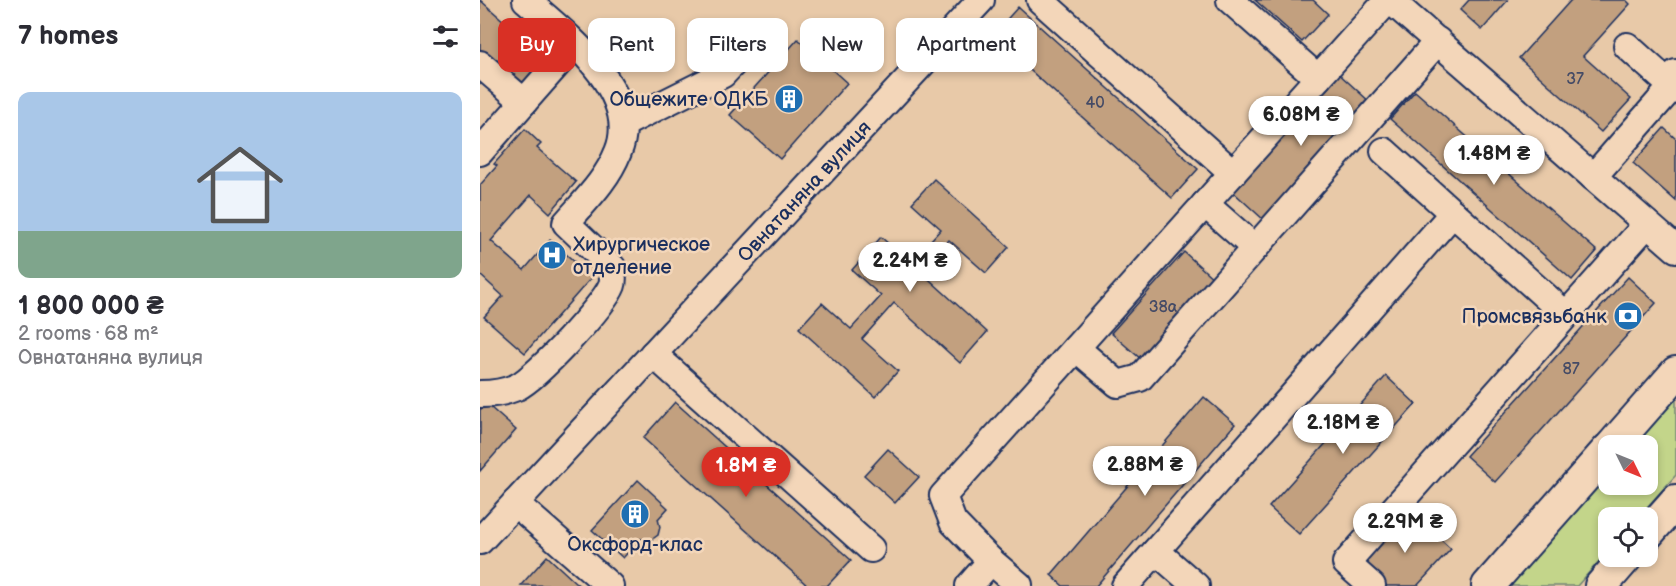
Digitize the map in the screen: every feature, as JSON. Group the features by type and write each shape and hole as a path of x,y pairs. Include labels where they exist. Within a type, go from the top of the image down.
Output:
{"main road":[{"path":"1622,435 1676,373"},
{"path":"1488,586 1598,461"},
{"path":"1658,521 1676,501"},
{"path":"1600,586 1617,567"}],"street":[{"path":"526,0 546,18"},
{"name":"Овнатаняна вулиця","path":"480,541 981,0"},
{"path":"1040,0 1233,173"},
{"path":"1230,0 1318,78"},
{"path":"1019,585 991,561 953,522 943,496 1389,0 1676,249"},
{"path":"1076,348 1118,384 1140,378 1438,42"},
{"path":"480,394 501,392 516,387 534,376 604,299 613,284 612,267 566,223 605,178 619,150 623,124 619,108 606,82 590,58 576,45"},
{"path":"1593,177 1674,82 1627,46"},
{"path":"480,64 524,102"},
{"path":"480,152 550,72"},
{"path":"623,124 725,72"},
{"path":"1384,151 1566,315"},
{"path":"1205,204 1255,248"},
{"path":"1125,586 1453,213"},
{"path":"1372,586 1346,562 1647,224"},
{"path":"653,354 871,549"},
{"path":"515,503 610,586"},
{"path":"1156,550 1196,586"},
{"path":"969,586 991,561"}],"green space":[{"path":"1676,386 1676,475 1658,495 1658,435 1632,435"},
{"path":"1598,473 1598,495 1658,495 1647,507 1598,507 1598,562 1577,586 1498,586"}],"building":[{"path":"480,0 500,18 498,18 498,72 539,72 519,94 480,59"},
{"path":"1255,0 1313,0 1328,14 1302,42"},
{"path":"1469,0 1508,0 1482,30 1460,10"},
{"path":"1571,0 1626,0 1630,4 1583,56 1631,99 1601,132 1519,58"},
{"path":"1018,7 1030,18 1008,18"},
{"path":"1037,24 1198,169 1172,198 1032,72 1037,72"},
{"name":"Общежите ОДКБ","path":"798,39 800,41 800,72 835,72 847,83 780,159 730,115 768,72 788,72 788,50"},
{"path":"1337,72 1371,103 1265,221 1231,190"},
{"path":"1415,91 1597,251 1572,280 1390,119"},
{"path":"1664,128 1676,139 1676,201 1633,163"},
{"name":"Хирургическое отделение","path":"525,129 541,144 537,148 576,182 550,213 531,195 491,241 524,270 550,240 592,277 525,353 484,317 503,296 480,275 480,185 497,166 494,164"},
{"path":"934,179 1009,247 986,273 949,240 920,271 987,332 960,363 894,303 862,339 898,371 875,397 799,328 822,303 851,329 881,296 852,270 881,237 910,263 941,229 912,203"},
{"path":"1184,252 1215,280 1142,360 1111,333"},
{"path":"1628,277 1656,303 1495,482 1466,456"},
{"path":"1386,376 1416,404 1299,534 1269,507"},
{"path":"1204,397 1235,424 1096,586 1063,586 1051,575"},
{"path":"675,402 851,560 827,586 808,586 643,438"},
{"path":"490,407 516,430 480,471 480,409"},
{"path":"888,449 919,477 895,503 864,475"},
{"name":"Оксфорд-клас","path":"638,480 668,508 658,519 660,527 658,535 651,540 640,539 623,558 592,530"},
{"path":"1408,510 1451,549 1417,586 1380,586 1358,565"},
{"path":"547,556 576,583 580,586 521,585"}],"place":[{"name":"Общежите ОДКБ","path":"789,99"},
{"name":"Хирургическое отделение","path":"552,255"},
{"name":"Промсвязьбанк","path":"1628,316"},
{"name":"Оксфорд-клас","path":"635,514"}]}
